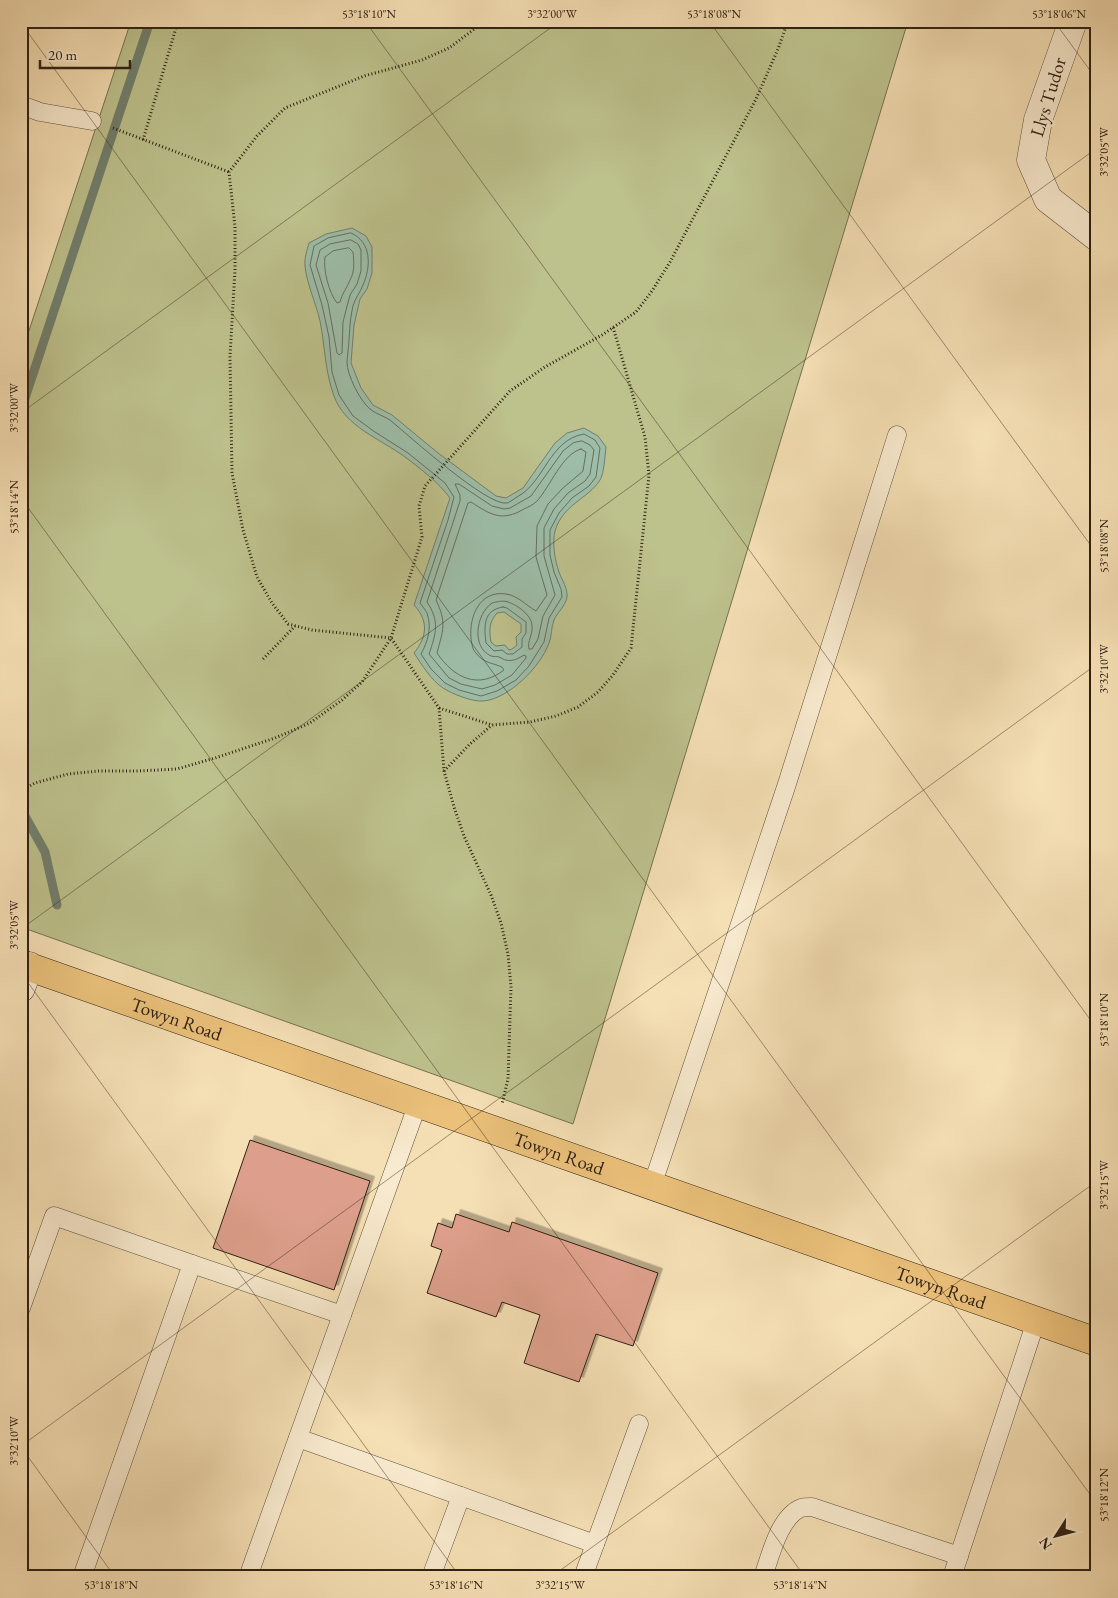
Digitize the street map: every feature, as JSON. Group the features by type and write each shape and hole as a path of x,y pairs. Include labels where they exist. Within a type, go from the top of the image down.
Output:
{"main road":[{"name":"Towyn Road","path":"24,973 418,1103 1097,1342"}],"street":[{"name":"Llys Tudor","path":"1073,21 1038,120 1031,160 1048,199 1097,236"}],"lane":[{"path":"21,105 40,112 92,121"},
{"path":"652,1186 786,787 897,435"},
{"path":"248,1577 418,1103"},
{"path":"21,1308 54,1216 342,1315"},
{"path":"82,1577 192,1264"},
{"path":"952,1577 1036,1321"},
{"path":"583,1577 639,1424"},
{"path":"298,1438 595,1544"},
{"path":"431,1577 461,1496"},
{"path":"763,1577 779,1531 800,1508 812,1507 959,1556"}],"path":[{"path":"143,140 178,21"},
{"path":"485,21 449,48 422,60 364,76 285,108 257,136 230,172 235,227 230,356 232,473 243,530 258,577 272,603 288,624 312,630 391,638 439,708 444,771 454,807 464,836 495,904 508,954 510,987 508,1080 495,1131"},
{"path":"21,791 35,783 68,774 99,770 138,771 177,768 275,738 310,723 342,700 362,682 391,638 422,537 419,506 425,486 510,392 545,367 613,328 636,312 670,262 756,99 788,21"},
{"path":"136,137 230,172"},
{"path":"439,708 492,725 530,722 556,716 578,708 598,692 613,675 631,648 649,475 645,437 613,328"},
{"path":"262,659 295,626"},
{"path":"444,771 470,744 492,725"}],"green space":[{"path":"131,21 908,21 573,1124 21,927 21,355"}],"water":[{"path":"352,228 366,236 372,247 372,273 367,289 360,299 354,325 351,363 361,388 373,405 392,415 438,453 496,496 506,498 523,488 555,443 567,433 584,428 598,436 606,447 600,480 595,487 564,514 555,531 555,557 566,588 567,597 554,620 551,637 545,652 523,680 493,699 474,700 447,690 431,677 414,653 424,635 424,623 414,605 450,498 435,481 417,466 355,424 339,407 331,387 320,321 306,273 305,263 309,243 326,234","holes":["504,612 521,624 521,632 516,637 517,645 512,649 509,650 505,645 496,646 491,642 490,626 497,613"]}],"building":[{"path":"250,1140 370,1181 334,1290 213,1248"},
{"path":"456,1214 509,1232 512,1222 658,1273 633,1346 596,1334 579,1382 524,1363 540,1315 502,1302 496,1317 427,1293 442,1250 431,1246 438,1223 452,1228"}],"waterway":[{"path":"21,410 150,21"},
{"path":"21,809 45,852 57,905"}]}
